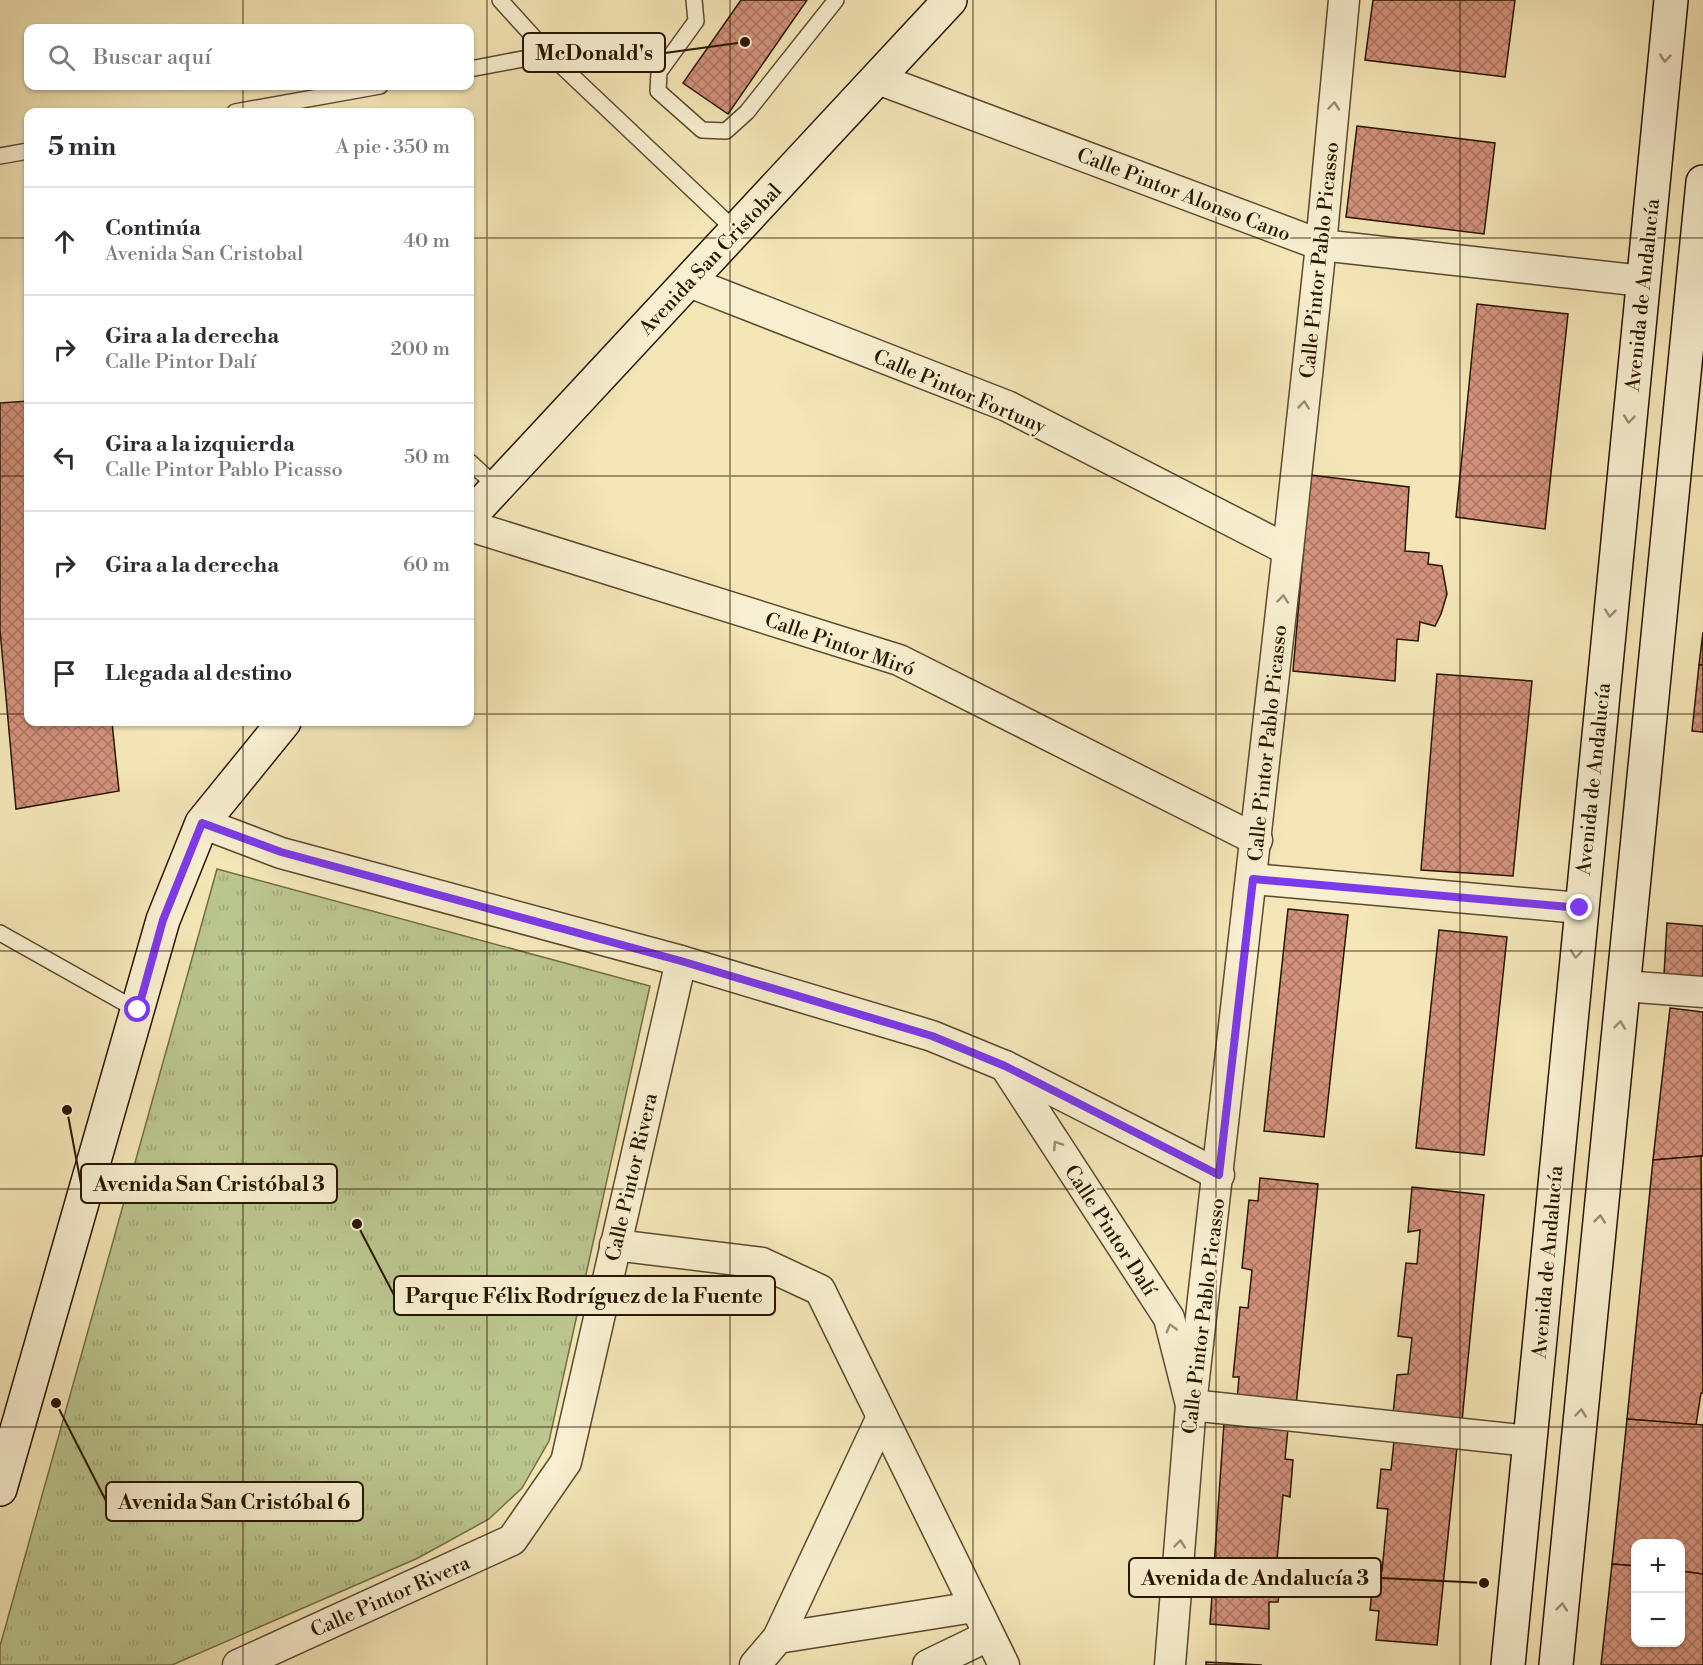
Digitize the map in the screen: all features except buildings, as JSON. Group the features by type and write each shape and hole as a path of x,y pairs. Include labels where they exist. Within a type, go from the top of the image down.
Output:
{"main road":[{"name":"Avenida San Cristobal","path":"474,512 950,0"},
{"name":"Avenida de Andalucía","path":"1508,1665 1580,908 1671,0"},
{"path":"1556,1665 1623,986 1695,326 1703,182"},
{"path":"2,1475 163,920 202,823 281,726"}],"street":[{"name":"Calle Pintor Pablo Picasso","path":"1170,1665 1191,1405 1253,879 1321,245 1344,0"},
{"name":"Calle Pintor Alonso Cano","path":"878,79 1321,245 1643,281"},
{"name":"Calle Pintor Fortuny","path":"689,282 1007,406 1288,550"},
{"name":"Calle Pintor Miró","path":"474,527 899,660 1257,840"},
{"path":"202,823 281,852 681,961 932,1036 1005,1066 1219,1175"},
{"path":"1253,879 1580,908"},
{"name":"Calle Pintor Rivera","path":"237,1665 512,1540 566,1462 681,961"},
{"path":"1623,986 1703,992"},
{"name":"Calle Pintor Dalí","path":"1005,1066 1169,1318 1191,1405"},
{"path":"615,1245 762,1263 820,1290 1004,1665"},
{"path":"1191,1405 1530,1441"},
{"path":"755,1665 778,1638 882,1417"},
{"path":"778,1638 974,1607"},
{"path":"928,1665 988,1636"}],"lane":[{"path":"500,0 549,54 736,231"},
{"path":"694,0 696,21 659,72 658,91 702,130 726,131 747,112 836,0"},
{"path":"474,68 549,54"},
{"path":"257,108 358,90"},
{"path":"0,156 24,152"},
{"path":"474,466 497,487"},
{"path":"0,933 138,1010"}],"green space":[{"path":"217,869 650,986 549,1441 522,1488 489,1519 418,1558 172,1665 0,1665 0,1646"}],"place":[{"name":"McDonald's","path":"745,42"},
{"name":"Avenida San Cristóbal 3","path":"67,1110"},
{"name":"Parque Félix Rodríguez de la Fuente","path":"357,1224"},
{"name":"Avenida San Cristóbal 6","path":"56,1403"},
{"name":"Avenida de Andalucía 3","path":"1484,1583"}],"route":[{"path":"138,1010 163,920 202,823 281,852 681,961 932,1036 1005,1066 1219,1175 1253,879 1580,908"}]}
